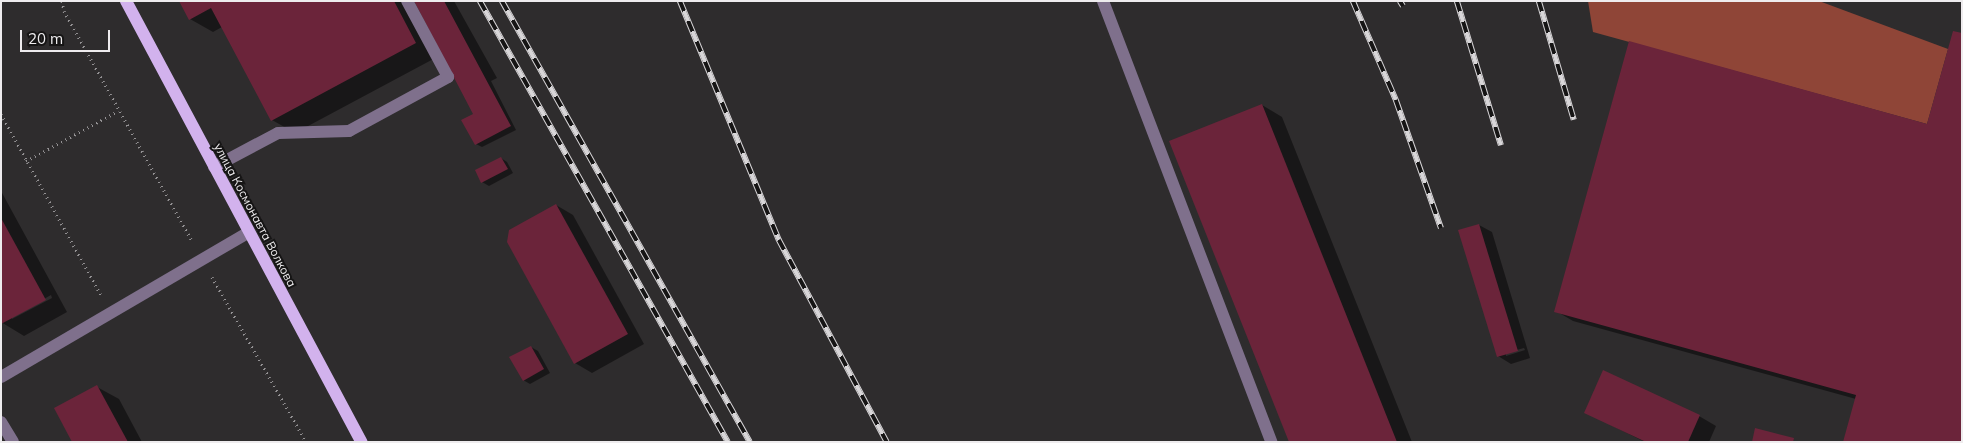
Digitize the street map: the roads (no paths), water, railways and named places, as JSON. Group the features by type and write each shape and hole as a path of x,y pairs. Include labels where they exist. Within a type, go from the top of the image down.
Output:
{"main road":[{"name":"улица Космонавта Волкова","path":"126,1 361,442"}],"lane":[{"path":"214,167 278,133 348,131 448,77 407,1"},
{"path":"1103,1 1271,442"},
{"path":"1,378 249,232"},
{"path":"1,422 12,442"}],"railway":[{"path":"480,1 728,442"},
{"path":"502,1 750,442"},
{"path":"680,1 779,240 887,442"},
{"path":"1353,1 1396,100 1441,228"},
{"path":"1400,1 1403,6"},
{"path":"1457,1 1501,145"},
{"path":"1539,1 1574,120"}]}
